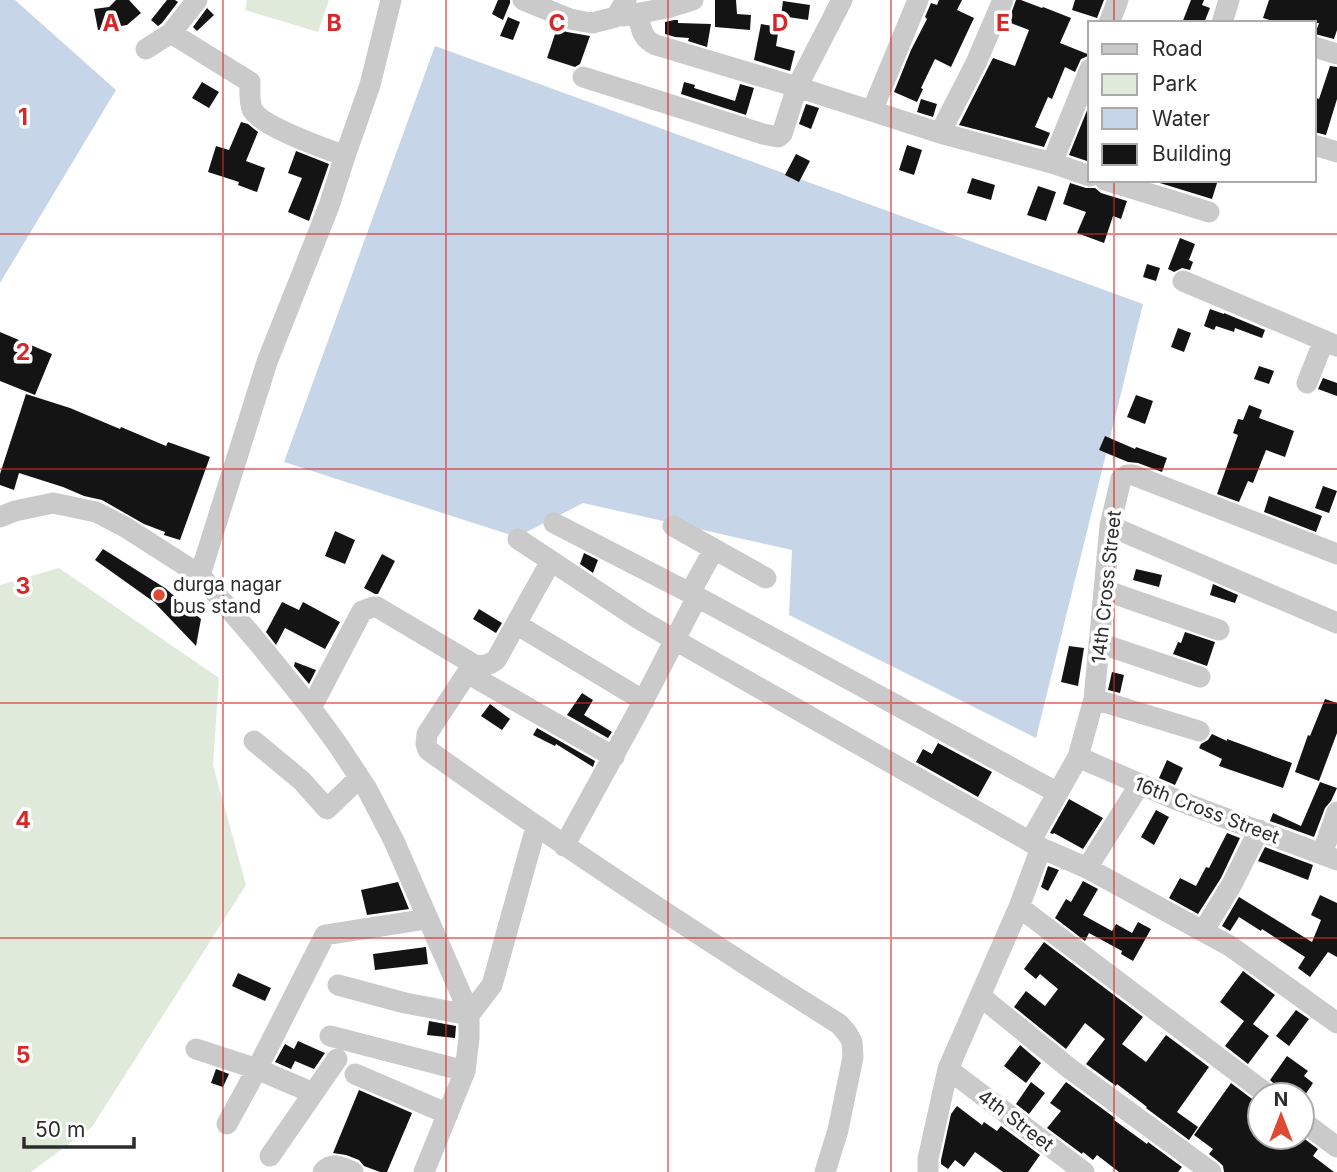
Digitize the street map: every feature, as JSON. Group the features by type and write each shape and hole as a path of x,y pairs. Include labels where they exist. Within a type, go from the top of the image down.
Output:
{"street":[{"path":"146,49 171,33 197,0"},
{"path":"200,575 267,362 329,206 370,85 391,0"},
{"path":"523,0 570,19 593,23 627,11 693,0"},
{"path":"583,77 778,137 782,134 797,87 842,0"},
{"path":"872,111 918,0"},
{"path":"940,133 976,63 1003,0"},
{"path":"1110,21 1118,0"},
{"path":"1223,21 1229,0"},
{"path":"627,11 648,42 940,133 1088,175"},
{"path":"171,33 250,82 250,106 257,116 278,129 345,156"},
{"path":"1316,48 1337,54"},
{"path":"1052,163 1088,74"},
{"path":"1316,146 1337,152"},
{"path":"1118,182 1170,190 1209,212"},
{"path":"1183,281 1330,343 1307,383"},
{"name":"14th Cross Street","path":"928,1166 948,1069 1019,907 1036,845 1058,793 1078,757 1094,699 1110,526 1121,480 1127,475 1133,475 1337,554"},
{"path":"0,517 53,503 96,512 125,527 200,575 311,708 367,789 394,841 469,1015 465,1071 424,1172"},
{"path":"554,523 693,595 1058,793"},
{"path":"673,526 766,578"},
{"path":"1110,526 1337,623"},
{"path":"518,539 675,640 1036,845 1087,868 1230,947 1337,1023"},
{"path":"564,846 675,640 714,549"},
{"path":"551,561 496,660 488,665 470,669 427,734 428,750 564,846 839,1024 847,1032 852,1042 853,1057 838,1130 825,1172"},
{"path":"1104,590 1219,630"},
{"path":"311,708 357,618 362,611 373,607 614,757"},
{"path":"516,624 644,701"},
{"path":"1099,643 1200,677"},
{"path":"1094,699 1199,731"},
{"path":"254,741 302,781 327,809 358,779"},
{"name":"16th Cross Street","path":"1078,757 1177,800 1329,857"},
{"path":"1087,868 1140,784"},
{"path":"1329,857 1337,813"},
{"path":"469,1015 492,985 536,827"},
{"path":"1207,925 1232,884 1259,830"},
{"path":"1019,907 1249,1081"},
{"path":"227,1124 325,934 428,919"},
{"path":"338,985 405,1003 469,1015"},
{"path":"981,996 1069,1068 1211,1172"},
{"path":"330,1036 465,1071"},
{"path":"196,1049 257,1069 313,1093"},
{"path":"270,1156 337,1059"},
{"name":"4th Street","path":"948,1069 1084,1172"},
{"path":"355,1074 448,1114"},
{"path":"1316,1131 1337,1147"},
{"path":"323,1172 332,1165 353,1172"},
{"path":"928,1166 945,1172"}],"green space":[{"path":"247,0 329,0 318,32 245,10"},
{"path":"59,568 219,678 213,765 246,885 92,1127 31,1172 0,1172 0,585"}],"water":[{"path":"0,0 15,0 116,90 0,283"},
{"path":"435,46 1143,304 1036,738 789,615 792,550 583,503 517,537 284,462"}],"building":[{"path":"116,0 129,0 141,13 127,25 98,30 94,9 109,7"},
{"path":"167,0 178,2 158,26 151,20"},
{"path":"498,0 510,0 503,20 492,14"},
{"path":"715,0 736,0 737,14 751,15 750,30 715,27"},
{"path":"939,0 962,0 957,10 974,18 951,67 935,59 917,102 894,92 927,19 925,17 931,3 937,5"},
{"path":"1016,0 1071,18 1060,43 1088,54 1081,59 1075,72 1065,67 1052,99 1048,97 1035,127 1050,133 1044,147 959,125 993,58 1015,66 1029,30 1008,22"},
{"path":"1075,0 1104,0 1097,18 1072,10"},
{"path":"1191,0 1204,0 1202,5 1210,8 1205,21 1183,21"},
{"path":"1269,0 1337,0 1337,30 1334,39 1316,34 1319,23 1316,21 1273,21 1263,18"},
{"path":"783,1 810,5 808,20 781,16"},
{"path":"207,8 214,15 197,31 193,27"},
{"path":"508,17 520,22 513,40 500,36"},
{"path":"678,20 678,23 711,24 707,47 688,41 689,38 665,34 665,22"},
{"path":"761,24 779,27 776,46 795,51 790,71 754,60"},
{"path":"557,28 590,36 580,64 575,67 547,58"},
{"path":"1330,66 1337,67 1337,99 1326,135 1316,132 1316,98 1319,99"},
{"path":"202,82 219,92 209,108 192,98"},
{"path":"684,82 695,85 694,88 735,101 740,84 754,88 746,115 681,94"},
{"path":"921,99 937,104 933,117 917,112"},
{"path":"806,104 819,108 811,129 799,124"},
{"path":"1088,108 1088,161 1069,155"},
{"path":"241,122 258,132 246,161 265,168 257,192 238,185 239,182 208,172 216,146 229,150"},
{"path":"907,145 922,150 914,175 899,170"},
{"path":"296,151 329,164 309,221 288,212 302,178 288,173"},
{"path":"796,154 810,161 799,182 785,175"},
{"path":"972,178 995,185 991,200 967,193"},
{"path":"1157,182 1217,182 1212,199"},
{"path":"1070,183 1095,188 1101,193 1127,201 1121,219 1113,216 1104,243 1077,233 1086,212 1063,204"},
{"path":"1038,186 1056,192 1046,221 1027,215"},
{"path":"1180,238 1195,244 1189,260 1193,262 1190,270 1182,268 1174,272 1168,269"},
{"path":"1147,264 1160,268 1156,281 1143,277"},
{"path":"1210,309 1265,330 1262,338 1235,328 1234,332 1216,326 1214,330 1204,326"},
{"path":"1178,328 1191,333 1184,352 1171,347"},
{"path":"0,332 52,354 35,395 0,381"},
{"path":"1259,366 1274,371 1269,384 1254,379"},
{"path":"1323,378 1337,383 1337,396 1318,389"},
{"path":"26,394 70,408 166,446 168,442 210,457 180,540 164,535 165,532 144,524 102,500 19,473 14,490 0,485 0,474"},
{"path":"1136,395 1153,401 1145,424 1127,417"},
{"path":"1249,405 1262,410 1259,418 1294,431 1285,457 1266,450 1253,483 1248,481 1239,502 1217,494 1238,435 1233,433 1238,419 1243,420"},
{"path":"1105,436 1135,449 1136,447 1167,458 1162,472 1099,450"},
{"path":"1323,486 1337,491 1329,513 1315,508"},
{"path":"1269,496 1322,516 1316,532 1264,512"},
{"path":"335,531 355,540 345,564 325,556"},
{"name":"durga nagar bus stand","path":"103,549 165,588 201,619 196,646 154,602 95,560"},
{"path":"584,553 598,560 593,573 580,564"},
{"path":"382,554 395,561 378,594 375,594 364,588"},
{"path":"1136,569 1162,575 1159,587 1133,580"},
{"path":"1213,584 1238,595 1235,603 1210,595"},
{"path":"282,602 299,610 303,602 340,622 325,649 285,628 276,645 266,632"},
{"path":"479,609 502,623 496,633 473,619"},
{"path":"1185,632 1215,642 1207,666 1173,654"},
{"path":"1069,646 1084,648 1078,686 1061,682"},
{"path":"295,662 316,670 309,684 294,666"},
{"path":"1112,672 1124,675 1120,693 1108,690"},
{"path":"582,693 593,700 584,715 612,732 608,738 567,715"},
{"path":"1325,699 1337,703 1337,733 1319,781 1295,772"},
{"path":"490,704 510,719 502,730 481,716"},
{"path":"537,728 595,761 593,767 556,744 555,746 533,735"},
{"path":"1212,734 1292,763 1283,788 1219,766 1222,759 1199,748"},
{"path":"938,743 992,772 978,797 916,762 923,749 932,754"},
{"path":"1167,760 1183,768 1175,785 1159,778"},
{"path":"1320,782 1337,788 1325,808 1314,837 1270,821 1273,813 1301,826"},
{"path":"1069,799 1103,818 1083,849 1050,833"},
{"path":"1156,810 1169,817 1154,845 1141,837"},
{"path":"1227,833 1240,838 1221,878 1198,914 1169,898 1180,878 1196,886 1206,867 1209,868"},
{"path":"1265,847 1313,865 1308,880 1258,861"},
{"path":"1048,866 1059,870 1048,891 1041,887"},
{"path":"1083,881 1098,889 1083,915 1112,931 1116,924 1132,933 1138,922 1151,929 1133,961 1121,954 1122,951 1089,933 1085,941 1055,918 1066,899 1071,902"},
{"path":"398,882 409,909 367,915 361,890"},
{"path":"1320,895 1337,903 1337,957 1328,952 1310,977 1298,968 1305,957 1262,929 1261,931 1239,917 1230,931 1222,926 1239,897 1312,942 1321,920 1311,915"},
{"path":"1044,942 1143,1017 1122,1044 1146,1062 1166,1035 1209,1067 1177,1112 1198,1127 1189,1140 1117,1084 1116,1086 1086,1064 1105,1039 1085,1023 1066,1049 1014,1007 1026,991 1045,1006 1058,989 1040,974 1036,979 1024,969"},
{"path":"426,947 428,964 375,970 373,954"},
{"path":"1243,971 1275,995 1253,1024 1269,1036 1248,1064 1225,1046 1244,1021 1220,1002"},
{"path":"238,973 271,988 265,1001 232,986"},
{"path":"1296,1010 1309,1019 1289,1046 1276,1036"},
{"path":"429,1021 456,1026 455,1038 427,1035"},
{"path":"298,1041 325,1053 314,1069 295,1061 291,1069 275,1062 285,1044 294,1049"},
{"path":"1020,1045 1041,1063 1026,1083 1004,1066"},
{"path":"1287,1056 1308,1071 1304,1076 1310,1081 1271,1081"},
{"path":"216,1069 229,1074 223,1087 211,1083"},
{"path":"1031,1082 1045,1093 1029,1114 1016,1104"},
{"path":"1066,1082 1115,1118 1114,1120 1182,1167 1178,1172 1119,1172 1097,1155 1093,1160 1083,1152 1082,1154 1047,1128 1061,1111 1050,1103"},
{"path":"1231,1083 1246,1094 1246,1151 1316,1151 1316,1148 1318,1149 1313,1156 1334,1172 1224,1172 1223,1166 1209,1154 1213,1149 1194,1135"},
{"path":"359,1090 412,1113 387,1172 364,1166 359,1160 346,1155 333,1153"},
{"path":"957,1106 982,1125 984,1122 997,1131 1001,1126 1040,1155 1028,1172 1003,1172 975,1152 964,1167 955,1160 948,1169 941,1164 951,1114"}],"place":[{"name":"durga nagar bus stand","path":"159,595"}]}
